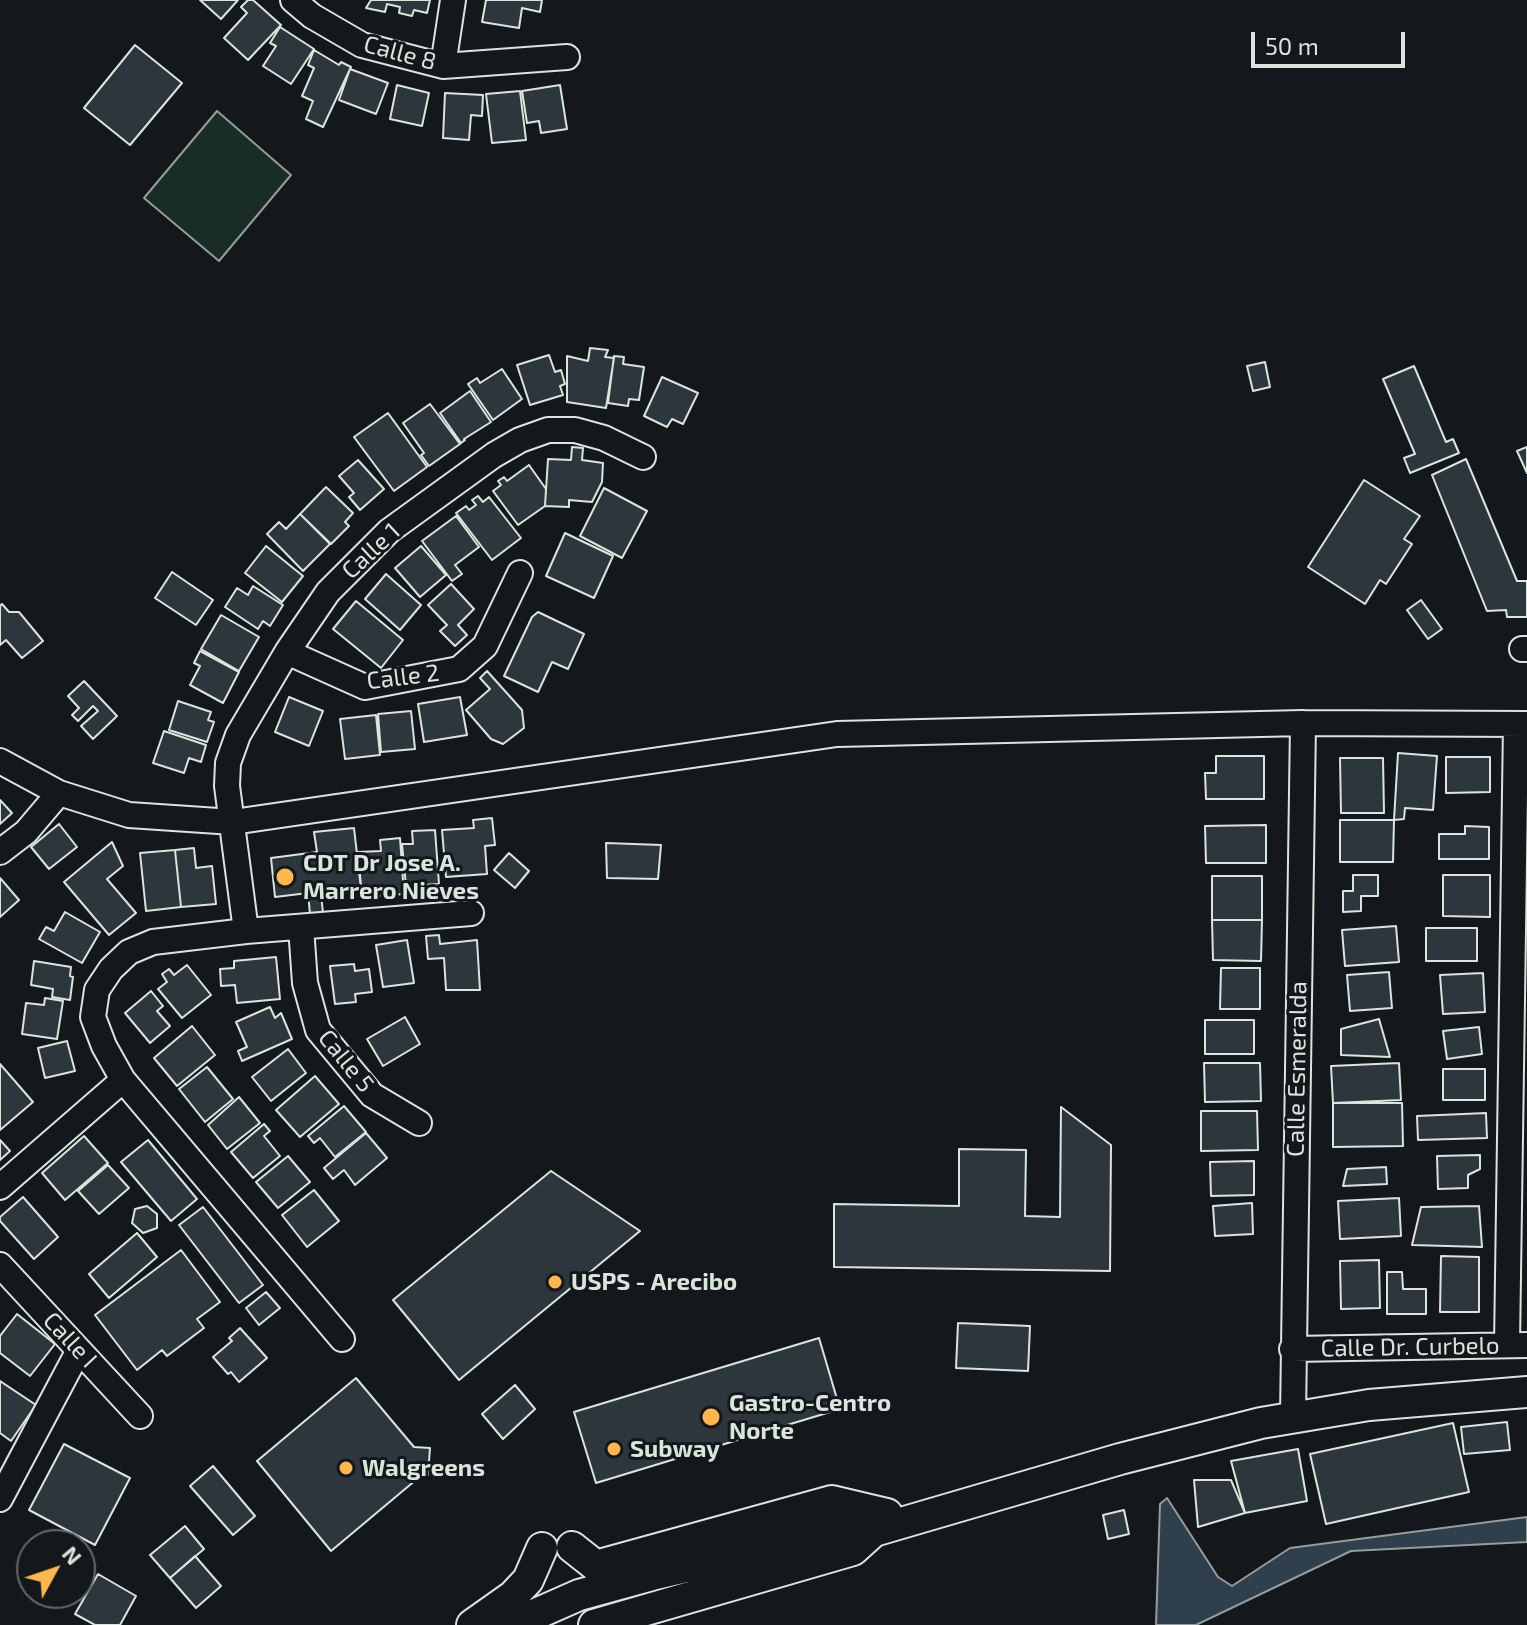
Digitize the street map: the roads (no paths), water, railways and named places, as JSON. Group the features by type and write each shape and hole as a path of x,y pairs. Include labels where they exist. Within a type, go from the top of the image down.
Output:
{"main road":[{"path":"594,1625 853,1550 874,1531 1120,1459 1293,1416 1369,1405 1527,1392"},
{"path":"472,1625 513,1596 557,1548 596,1566 832,1501 913,1519"},
{"path":"511,1625 579,1595 652,1575 773,1547 846,1526 874,1531"}],"street":[{"name":"Calle 8","path":"293,0 312,16 362,45 443,66 567,57"},
{"path":"443,66 453,0"},
{"name":"Calle 1","path":"246,931 227,786 228,763 238,735 287,652 328,592 389,531 494,455 520,440 548,430 575,430 604,438 643,457"},
{"name":"Calle 2","path":"287,652 365,687 459,669 485,646 520,573"},
{"path":"0,761 59,793 129,815 233,822 837,734 1303,723 1522,724 1517,1345"},
{"name":"Calle Esmeralda","path":"1293,1416 1303,723"},
{"path":"0,852 26,832 59,793"},
{"path":"342,1339 123,1080 104,1046 93,1017 97,990 111,969 129,952 153,942 246,931 471,913"},
{"name":"Calle 5","path":"301,927 305,983 318,1030 372,1095 419,1123"},
{"path":"0,1187 123,1080"},
{"name":"Calle I","path":"0,1265 140,1416"},
{"name":"Calle Dr. Curbelo","path":"1292,1349 1517,1345"},
{"path":"0,1499 79,1350"}],"water":[{"path":"1167,1498 1218,1577 1232,1586 1290,1548 1527,1517 1527,1542 1351,1551 1196,1625 1156,1625 1160,1504"}],"place":[{"name":"CDT Dr Jose A. Marrero Nieves","path":"285,877"},
{"name":"USPS - Arecibo","path":"555,1282"},
{"name":"Gastro-Centro Norte","path":"711,1417"},
{"name":"Subway","path":"614,1449"},
{"name":"Walgreens","path":"346,1468"}]}
